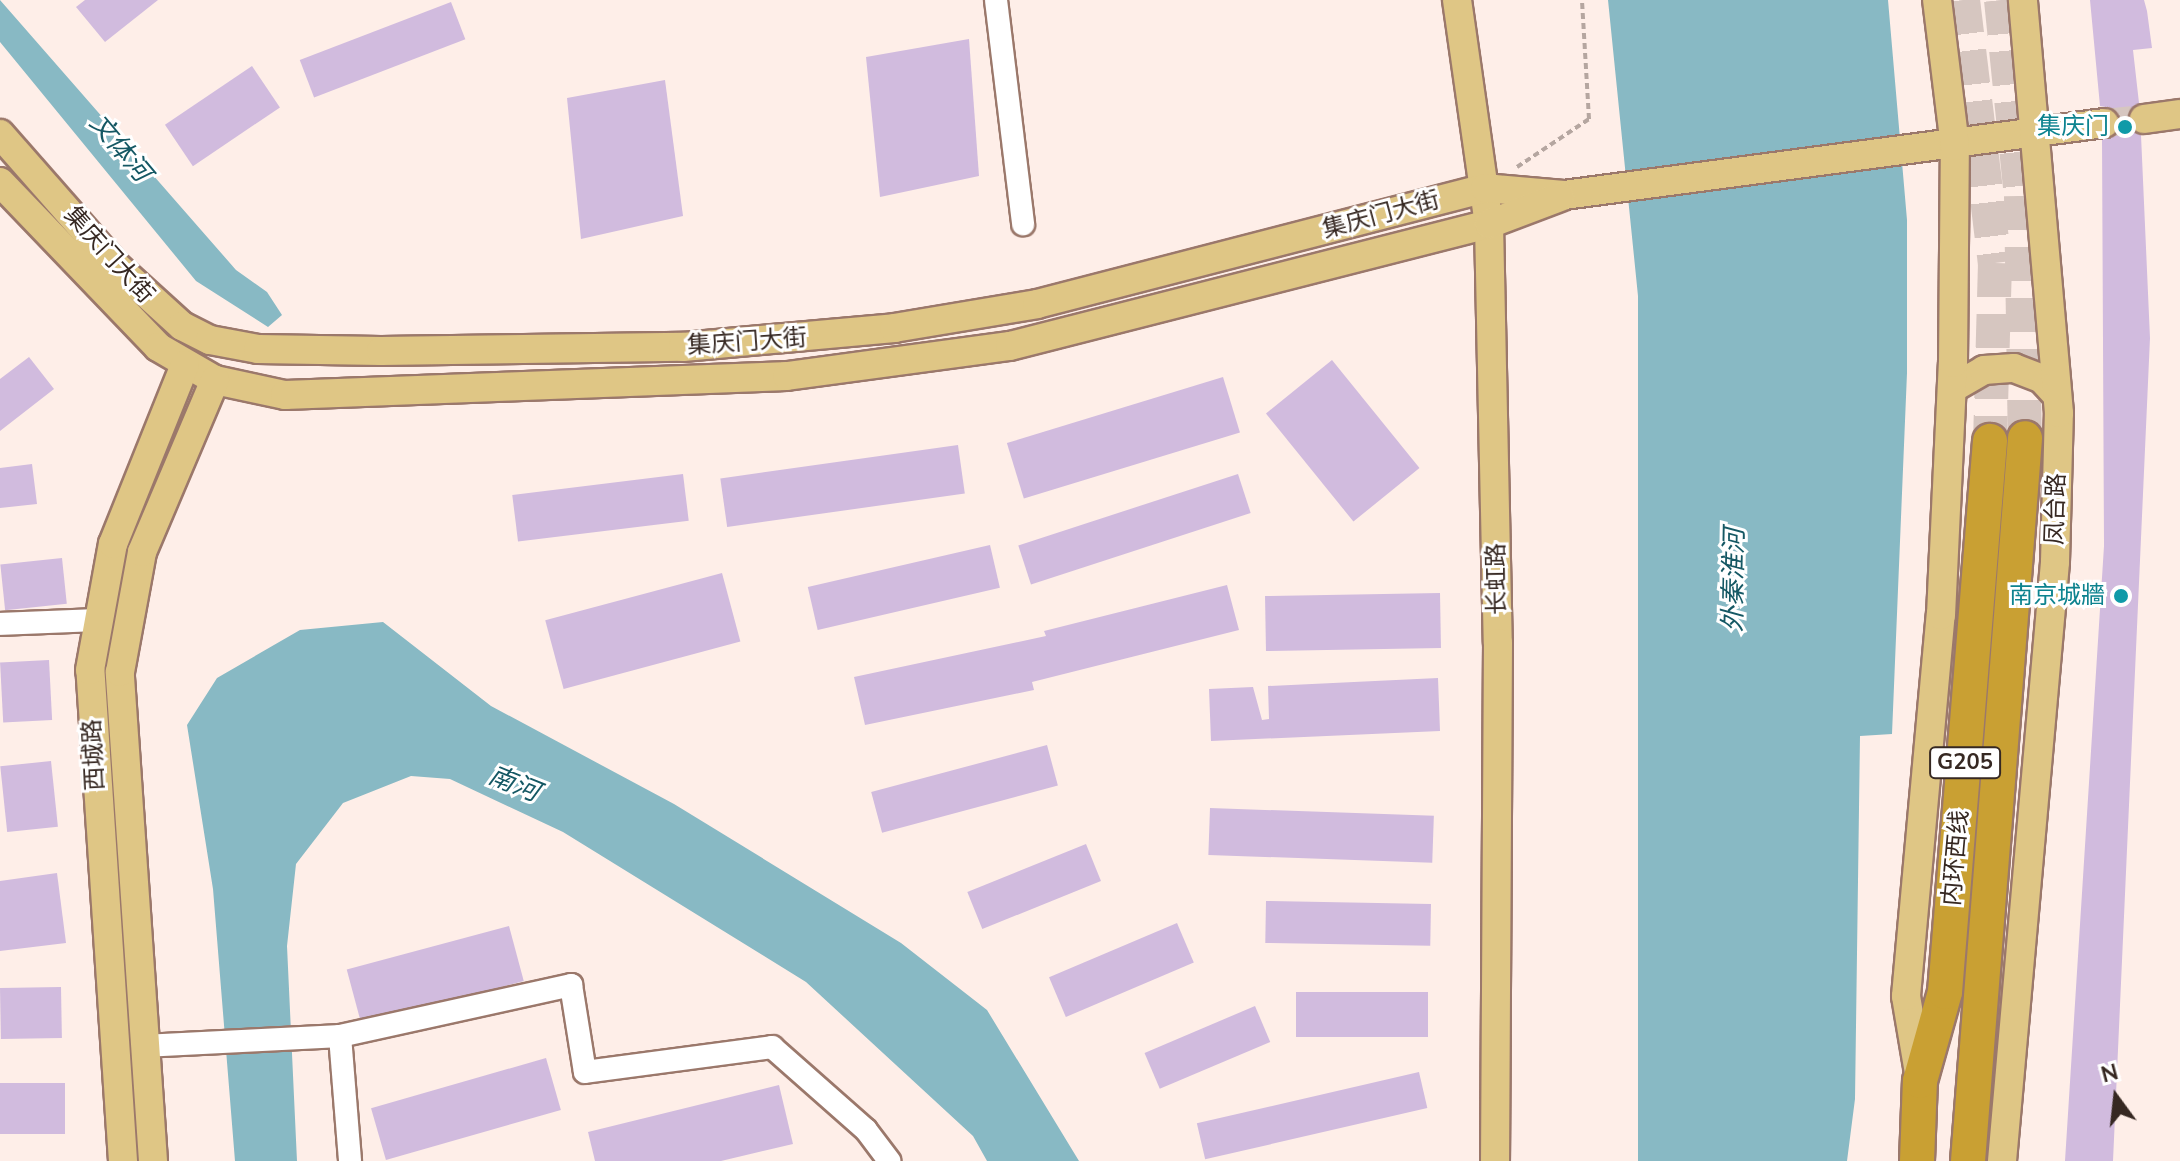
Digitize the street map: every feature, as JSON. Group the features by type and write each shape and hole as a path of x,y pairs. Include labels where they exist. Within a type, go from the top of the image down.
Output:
{"highway":[{"name":"内环西线","path":"1975,1076 2025,438"},
{"name":"内环西线","path":"1917,1161 1920,1081 1945,992 1990,441"},
{"path":"1968,1161 1975,1076"},
{"path":"1975,1076 1978,1161"}],"main road":[{"name":"长虹路","path":"1457,0 1489,224 1498,643 1495,1161"},
{"path":"1920,1081 1906,996 1941,615 1953,388 1955,146 1937,0"},
{"name":"凤台路","path":"2002,1161 2055,562 2057,395 2023,0"},
{"path":"2144,119 2180,114"},
{"name":"集庆门大街","path":"0,134 156,307 210,340 258,349 381,351 683,347 894,328 1037,304 1485,188 1573,194 1912,153 2104,123"},
{"name":"集庆门大街","path":"0,182 132,326 185,365 215,380 285,395 787,376 1010,346 1489,224 1573,194"},
{"name":"西城路","path":"123,1161 92,740 90,670 113,544 185,365"},
{"path":"1953,388 1984,370 2014,368 2042,379 2057,395"},
{"name":"西城路","path":"153,1161 120,672 142,552 215,380"}],"street":[{"path":"996,0 1023,224"},
{"path":"0,624 99,620"},
{"path":"144,1046 340,1036 571,985 585,1072 772,1047 866,1130 889,1161"},
{"path":"340,1036 350,1161"}],"path":[{"path":"1485,188 1589,119 1582,0"}],"water":[{"name":"文体河","path":"0,0 236,270 267,292 282,315 268,327 196,281 0,42"},
{"name":"外秦淮河","path":"1608,0 1888,0 1907,220 1907,373 1892,734 1860,736 1855,1099 1847,1161 1638,1161 1638,296"},
{"name":"南河","path":"383,622 491,706 674,804 901,943 987,1010 1079,1161 987,1161 973,1136 806,982 563,832 450,779 411,776 343,803 296,864 287,946 297,1161 235,1161 213,889 187,725 217,678 300,630"}],"building":[{"path":"85,0 158,0 105,42 76,7"},
{"name":"南京城牆","path":"2090,0 2144,0 2147,11 2152,48 2133,50 2139,103 2127,121 2141,135 2150,338 2113,1161 2065,1161 2104,546 2102,140 2115,136 2121,122 2111,108 2100,106"},
{"path":"451,2 465,39 314,97 300,60"},
{"path":"969,39 979,176 880,197 866,57"},
{"path":"252,66 280,107 193,166 165,125"},
{"path":"665,80 683,216 581,239 567,98"},
{"path":"29,357 54,389 0,431 0,379"},
{"path":"1332,360 1419,468 1353,522 1266,413"},
{"path":"1223,377 1240,432 1024,499 1007,443"},
{"path":"958,445 965,494 727,527 720,478"},
{"path":"32,464 37,504 0,508 0,468"},
{"path":"683,474 689,521 518,542 512,495"},
{"path":"1238,474 1251,513 1031,584 1018,545"},
{"path":"990,545 1000,588 818,630 808,587"},
{"path":"62,558 67,604 5,610 0,564"},
{"path":"722,573 740,642 564,689 545,620"},
{"path":"1227,585 1239,630 1032,682 1034,690 865,725 854,677 1046,636 1044,631"},
{"path":"1440,593 1441,648 1266,651 1265,596"},
{"path":"49,660 52,720 3,722 0,663"},
{"path":"1438,678 1440,731 1211,741 1209,689 1253,687 1262,720 1269,719 1268,686"},
{"path":"1047,745 1058,786 882,833 871,792"},
{"path":"51,761 58,827 7,832 0,766"},
{"path":"1210,808 1434,816 1432,863 1208,855"},
{"path":"1086,844 1101,881 982,929 967,892"},
{"path":"57,873 66,943 0,951 0,881"},
{"path":"1266,901 1431,904 1430,946 1265,943"},
{"path":"1177,923 1194,963 1066,1017 1049,977"},
{"path":"509,926 524,981 361,1025 347,969"},
{"path":"61,987 62,1038 1,1039 0,988"},
{"path":"1296,992 1428,992 1428,1037 1296,1037"},
{"path":"1255,1006 1270,1042 1160,1089 1145,1053"},
{"path":"546,1058 561,1110 386,1160 371,1108"},
{"path":"1419,1072 1427,1108 1205,1159 1197,1123"},
{"path":"0,1083 65,1083 65,1134 0,1134"},
{"path":"779,1085 793,1144 721,1161 595,1161 588,1132"}],"tunnel":[{"path":"1963,0 1995,263 1990,441"},
{"path":"2001,0 2021,196 2025,438"},
{"path":"2104,123 2144,119"}],"place":[{"name":"集庆门","path":"2125,127"},
{"name":"南京城牆","path":"2121,596"}]}
